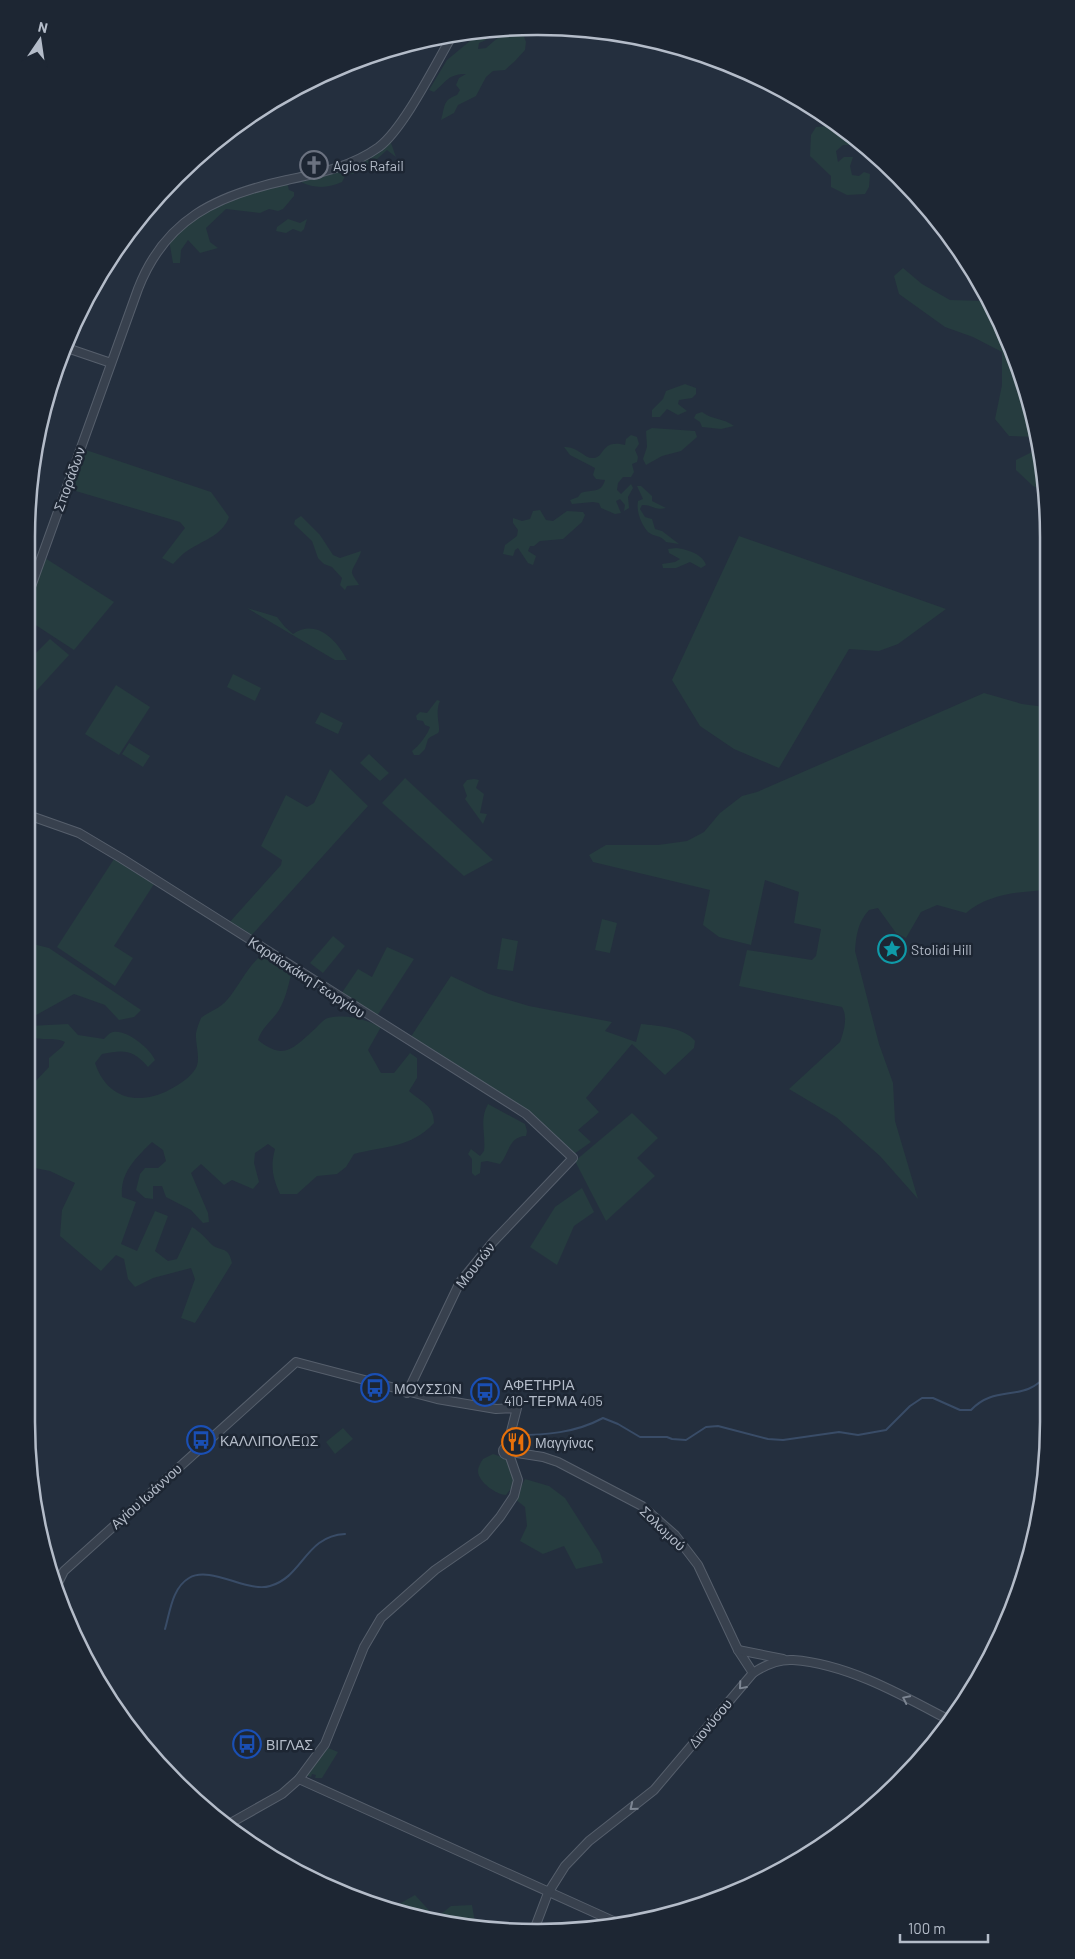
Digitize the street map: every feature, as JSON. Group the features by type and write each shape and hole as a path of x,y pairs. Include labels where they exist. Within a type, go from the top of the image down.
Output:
{"street":[{"name":"Σποράδων","path":"35,575 147,266 162,245 205,206 222,198 271,183 338,168 379,146 396,130 448,43"},
{"path":"71,350 111,363"},
{"name":"Καραϊσκάκη Γεωργίου","path":"35,817 80,833 526,1114 572,1158"},
{"name":"Μουσών","path":"407,1393 460,1282 493,1242 572,1158"},
{"name":"Αγίου Ιωάννου","path":"60,1577 64,1570 296,1362 407,1393"},
{"path":"234,1821 291,1788 299,1779 325,1744 364,1647 381,1618 435,1570 487,1534 514,1496 518,1474 509,1451 517,1408 496,1409 407,1393"},
{"name":"Σολωμού","path":"509,1451 543,1457 558,1462 651,1512 675,1535 698,1565 738,1650 753,1673"},
{"path":"738,1650 792,1660"},
{"name":"Διονύσου","path":"536,1924 548,1893 565,1866 576,1853 654,1790 753,1673 770,1664 792,1660 853,1674 943,1717"},
{"path":"299,1779 608,1919"}],"green space":[{"path":"524,35 526,42 525,50 515,61 505,70 493,71 486,77 476,96 458,105 454,113 441,120 446,102 457,95 460,90 456,85 459,78 466,74 451,77 434,92 429,90 447,60 472,39 487,38 479,43 478,49 486,48 499,37"},
{"path":"826,126 850,145 843,145 836,151 838,162 844,157 853,157 850,166 852,175 859,176 864,172 870,174 869,187 865,194 847,195 831,187 831,176 810,156 811,135 816,127"},
{"path":"392,138 391,143 396,157 387,150 371,168 364,170 360,167 353,174 346,174 342,182 332,186 317,187 301,182 337,172"},
{"path":"287,182 289,190 294,192 294,196 283,209 278,211 269,209 260,213 226,209 206,228 210,242 218,248 200,253 188,240 181,250 180,263 173,263 169,240 188,222 220,202"},
{"path":"288,219 300,223 307,219 301,232 293,229 286,233 276,231 277,227"},
{"path":"903,268 922,284 950,300 981,301 1002,345 1023,407 1030,437 1009,436 995,419 1002,385 1002,352 973,337 945,327 899,294 894,276"},
{"path":"685,384 696,388 696,394 692,398 679,400 678,404 687,411 678,415 667,409 660,417 652,417 652,410 663,399 666,391"},
{"path":"702,412 734,426 721,429 702,427 700,422 694,418 696,414"},
{"path":"652,428 695,431 697,437 681,451 662,456 646,465 643,459 647,447 646,431"},
{"path":"631,435 637,437 639,444 635,450 638,457 637,462 632,464 634,472 631,477 623,477 618,483 617,490 621,494 631,484 633,488 628,497 629,508 624,511 625,505 620,499 616,501 621,513 615,514 601,508 599,503 572,504 570,500 578,497 581,493 599,489 605,480 596,479 593,475 595,468 570,455 564,447 573,448 587,457 594,458 598,457 612,444 625,445 626,439"},
{"path":"83,449 211,492 229,517 222,529 185,552 173,564 162,558 185,528 180,522 69,489"},
{"path":"1032,452 1037,488 1016,470 1016,460"},
{"path":"637,486 641,486 652,496 652,501 666,508 659,509 642,505 640,509 645,517 652,519 655,529 662,531 679,544 666,542 662,538 650,534 645,529 638,513 638,501 643,499"},
{"path":"540,510 546,520 553,521 567,511 583,512 585,515 582,522 563,539 540,541 534,546 530,546 528,551 536,556 533,565 528,563 518,548 513,556 503,554 505,545 517,536 518,530 513,523 513,518 522,521 530,519 533,511"},
{"path":"301,516 320,535 333,555 340,558 361,551 352,571 359,585 347,586 345,590 340,585 342,578 332,567 324,564 318,558 312,541 294,524 295,520"},
{"path":"739,536 946,609 898,644 879,651 849,649 779,768 734,749 700,726 672,680"},
{"path":"676,548 698,555 706,565 701,568 690,562 676,568 663,568 662,564 675,562 680,559 669,553 668,549"},
{"path":"45,558 114,602 74,650 35,625 35,587"},
{"path":"247,608 277,617 293,634 310,628 318,630 338,645 347,660 335,660"},
{"path":"50,639 69,655 35,692 35,654"},
{"path":"233,674 261,688 255,701 227,687"},
{"path":"116,685 150,707 119,755 85,734"},
{"path":"984,693 1022,704 1040,706 1040,891 1014,893 994,898 966,913 937,905 921,912 906,938 896,933 878,908 869,910 858,929 855,951 879,1044 893,1083 895,1121 918,1199 880,1156 836,1117 789,1089 840,1042 845,1019 842,1007 739,986 747,950 812,960 816,956 821,929 794,923 799,892 765,880 751,945 719,937 703,925 710,890 593,862 589,855 606,845 658,845 687,841 704,832 720,813 742,796 757,792"},
{"path":"437,700 440,701 438,706 439,731 428,739 425,749 419,755 414,755 412,751 423,740 430,727 425,725 423,721 417,720 416,716 420,712 427,713"},
{"path":"321,712 343,723 338,734 315,723"},
{"path":"129,743 150,756 143,767 122,754"},
{"path":"369,754 389,773 380,781 360,763"},
{"path":"330,769 368,806 250,937 228,924 281,865 282,860 261,846 286,795 307,807 314,803"},
{"path":"405,778 493,860 464,876 382,803"},
{"path":"467,780 479,780 476,788 484,794 480,813 487,814 483,824 465,799 467,796 463,785"},
{"path":"114,859 154,884 114,946 133,958 115,986 57,947"},
{"path":"602,919 617,923 610,953 595,950"},
{"path":"333,936 345,946 323,973 310,963"},
{"path":"502,938 518,941 513,971 497,969"},
{"path":"35,944 49,948 141,1010 134,1017 119,1020 105,1005 74,994 35,1016"},
{"path":"387,947 414,959 377,1016 341,994 358,969 372,977"},
{"path":"260,957 271,961 291,975 281,1006 262,1031 258,1040 275,1050 289,1049 325,1020 335,1017 355,1018 381,1027 368,1050 381,1073 394,1073 410,1053 417,1058 417,1078 409,1091 426,1104 432,1112 434,1123 425,1131 406,1142 354,1154 346,1167 337,1174 317,1176 297,1194 280,1194 273,1172 275,1149 268,1144 255,1153 254,1163 259,1182 253,1189 232,1180 224,1185 201,1164 191,1173 208,1213 209,1222 203,1223 191,1210 166,1197 162,1186 153,1186 153,1199 145,1198 136,1190 140,1174 145,1168 158,1168 166,1161 163,1150 152,1142 126,1173 122,1197 136,1202 121,1244 137,1251 155,1211 168,1216 155,1251 168,1261 177,1259 192,1227 214,1246 228,1253 232,1263 195,1323 181,1318 195,1279 191,1268 153,1278 135,1287 128,1279 124,1259 116,1255 101,1271 60,1236 62,1210 75,1183 50,1171 35,1168 35,1082 49,1067 49,1058 65,1042 56,1039 35,1038 35,1026 68,1024 78,1035 104,1039 112,1032 131,1036 148,1050 155,1060 148,1067 137,1057 127,1052 102,1054 95,1063 100,1075 107,1085 125,1096 146,1098 157,1095 181,1083 194,1072 198,1060 196,1033 201,1018 224,1003"},
{"path":"451,976 489,994 529,1006 612,1022 605,1031 636,1042 641,1024 678,1030 695,1041 694,1048 665,1075 632,1044 586,1098 599,1112 578,1130 591,1142 574,1154 529,1112 410,1038"},
{"path":"488,1104 525,1124 527,1131 526,1136 520,1137 513,1142 500,1164 487,1161 481,1162 480,1173 475,1176 472,1173 472,1159 468,1154 471,1149 480,1156 484,1151 483,1121"},
{"path":"632,1113 658,1138 637,1158 655,1176 606,1221 575,1161"},
{"path":"582,1188 594,1212 574,1226 557,1265 530,1247 555,1207"},
{"path":"343,1428 353,1439 335,1454 326,1442"},
{"path":"493,1454 508,1459 516,1482 506,1495 498,1493 489,1487 479,1475 478,1468 483,1459"},
{"path":"525,1479 549,1486 565,1498 600,1553 603,1563 576,1569 564,1546 543,1554 520,1541 527,1526 525,1507 515,1499"},
{"path":"326,1747 338,1752 322,1778 315,1778 316,1775 312,1774 311,1777 304,1775"},
{"path":"415,1895 431,1912 407,1907 399,1904"},
{"path":"472,1905 475,1920 441,1914 451,1906"}],"waterway":[{"path":"515,1435 571,1430 603,1418 618,1424 640,1437 667,1437 686,1440 706,1427 718,1426 768,1439 783,1440 839,1432 858,1435 886,1430 910,1406 922,1398 933,1398 960,1410 971,1410 990,1397 1020,1391 1040,1381"},
{"path":"165,1629 175,1594 183,1582 189,1578 207,1575 251,1586 270,1586 290,1574 312,1549 321,1542 332,1536 345,1534"}],"place":[{"name":"Agios Rafail","path":"314,165"},
{"name":"Stolidi Hill","path":"892,949"},
{"name":"ΜΟΥΣΣΩΝ","path":"375,1388"},
{"name":"ΑΦΕΤΗΡΙΑ 410-ΤΕΡΜΑ 405","path":"485,1392"},
{"name":"ΚΑΛΛΙΠΟΛΕΩΣ","path":"201,1440"},
{"name":"Μαγγίνας","path":"516,1442"},
{"name":"ΒΙΓΛΑΣ","path":"247,1744"}]}
